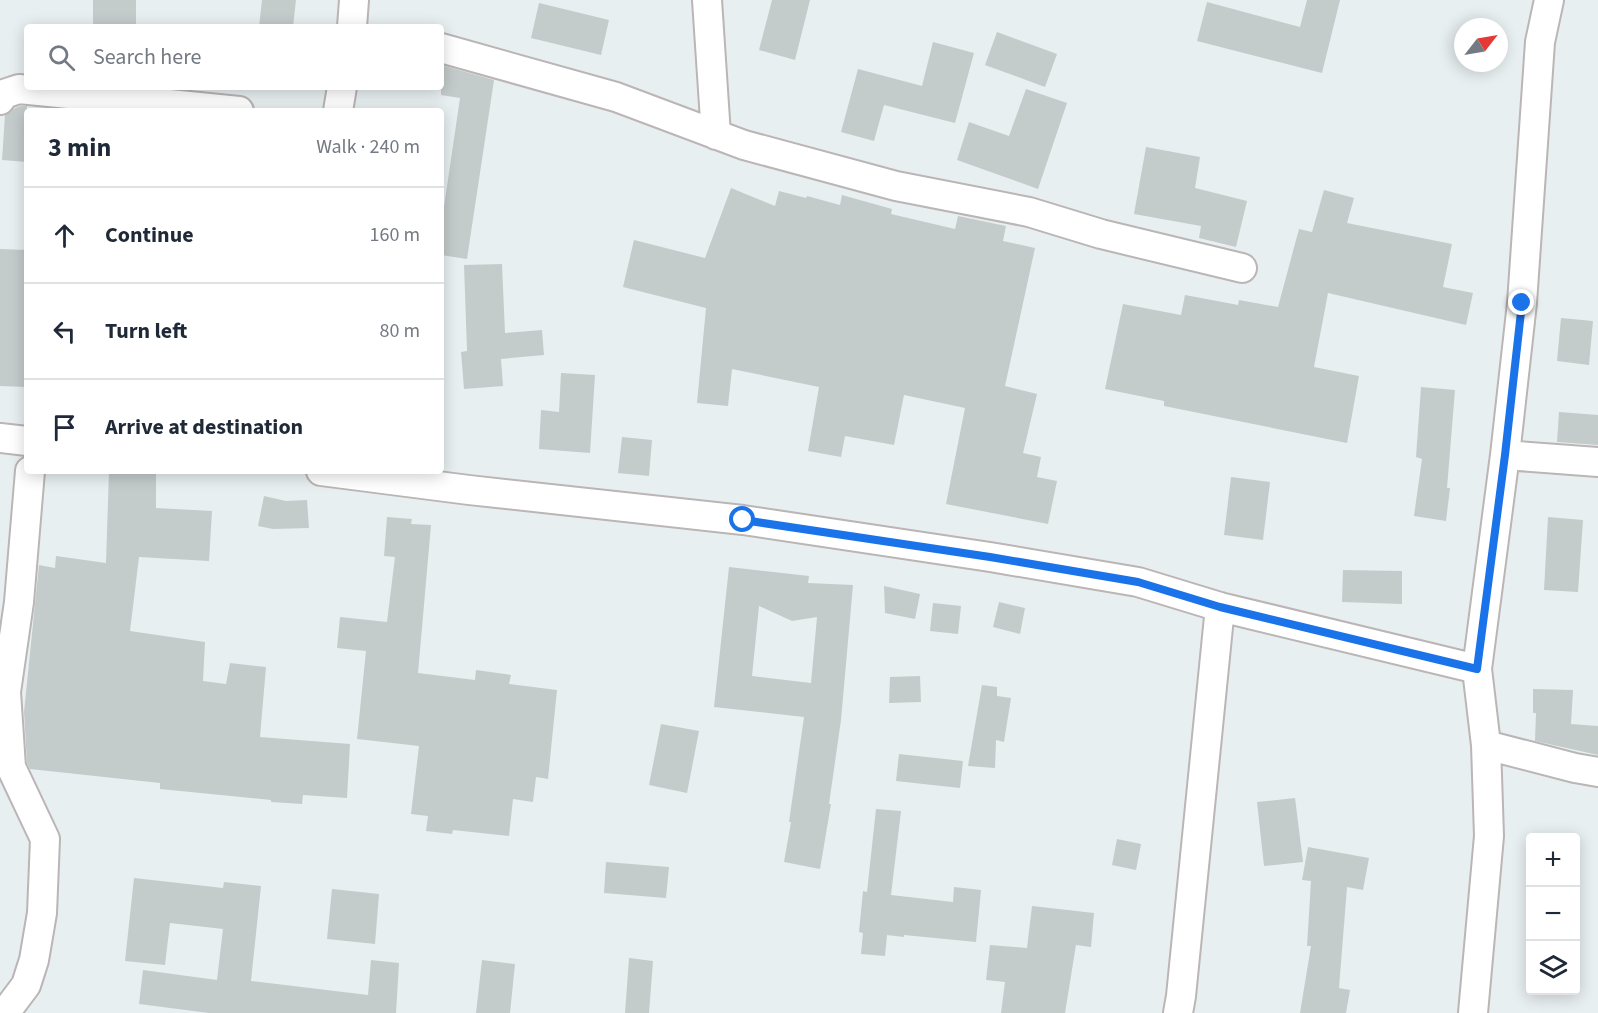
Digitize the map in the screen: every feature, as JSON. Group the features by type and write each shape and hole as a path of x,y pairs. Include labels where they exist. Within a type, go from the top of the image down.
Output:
{"street":[{"path":"707,0 716,135"},
{"path":"1473,1013 1489,836 1486,746 1477,669 1522,303 1540,42 1549,0"},
{"path":"444,49 616,97 744,145 897,186 1029,212 1101,234 1242,268"},
{"path":"0,100 4,94 24,90"},
{"path":"29,90 209,108"},
{"path":"338,108 342,90"},
{"path":"0,438 24,441"},
{"path":"1505,455 1598,462"},
{"path":"5,1013 26,985 34,960 42,913 45,839 11,767 6,692 19,602 30,474"},
{"path":"344,474 743,520 967,553 1138,582 1220,607 1477,669"},
{"path":"1178,1013 1220,607"},
{"path":"1486,746 1598,772"}],"building":[{"path":"93,0 136,0 136,24 93,24"},
{"path":"262,0 296,0 293,24 259,24"},
{"path":"772,0 810,0 795,60 759,50"},
{"path":"1307,0 1340,0 1322,73 1197,41 1207,2 1300,27"},
{"path":"539,3 609,20 601,55 531,38"},
{"path":"997,32 1057,54 1045,87 985,65"},
{"path":"933,42 974,53 955,123 884,105 874,141 841,132 858,69 922,86"},
{"path":"444,66 494,80 467,259 444,255 444,207 460,98 441,95 441,90 444,90"},
{"path":"1026,89 1067,103 1038,189 957,160 969,122 1009,136"},
{"path":"27,106 24,108 24,162 2,160 5,115 15,108"},
{"path":"1146,147 1200,157 1195,188 1247,201 1236,247 1199,238 1201,226 1134,214"},
{"path":"731,188 775,206 779,191 840,205 842,195 892,209 891,214 955,229 958,216 1006,226 1003,241 1035,248 1005,386 1037,394 1023,453 1041,457 1037,477 1057,481 1048,524 946,504 965,408 904,395 894,445 845,436 841,457 808,451 819,387 732,369 728,406 697,403 706,308 623,287 634,240 705,258"},
{"path":"1324,190 1354,198 1347,223 1452,244 1443,287 1473,293 1466,325 1328,293 1314,367 1359,376 1347,443 1164,406 1164,401 1105,389 1123,304 1181,315 1185,295 1238,305 1239,300 1278,307 1299,229 1312,232"},
{"path":"0,249 24,250 24,387 0,386"},
{"path":"502,264 505,333 542,330 544,355 501,359 503,386 464,389 461,352 467,351 464,265"},
{"path":"1561,318 1593,321 1589,365 1557,361"},
{"path":"561,373 595,375 590,453 539,449 541,410 559,412"},
{"path":"1421,387 1455,390 1446,521 1414,516 1422,459 1416,457"},
{"path":"1559,412 1598,415 1598,445 1557,442"},
{"path":"622,437 652,440 649,476 618,473"},
{"path":"109,474 156,474 156,508 212,511 209,561 139,557 130,631 205,642 203,681 226,684 230,663 266,667 260,737 350,744 347,798 303,795 302,804 271,802 271,800 160,789 160,783 30,769 27,763 24,712 39,565 55,568 56,556 106,563"},
{"path":"1231,477 1270,482 1263,540 1224,535"},
{"path":"264,496 286,501 307,500 309,528 273,529 258,526"},
{"path":"387,517 412,519 411,524 431,525 418,673 475,680 476,670 511,675 509,684 557,690 548,779 536,777 533,802 513,799 509,836 453,830 452,834 426,831 428,816 411,814 419,746 357,739 366,651 337,648 340,617 387,622 395,557 384,556"},
{"path":"1548,517 1583,520 1578,592 1544,590"},
{"path":"729,567 809,576 808,583 853,585 841,720 829,804 831,804 820,869 784,862 804,717 714,707","holes":["759,606 792,621 817,617 811,683 752,676"]},
{"path":"1343,570 1402,571 1402,604 1342,602"},
{"path":"884,586 920,594 915,619 885,613"},
{"path":"999,602 1025,608 1020,634 993,627"},
{"path":"933,603 961,606 958,634 930,631"},
{"path":"920,676 921,702 889,703 890,677"},
{"path":"982,685 997,687 997,696 1011,698 1004,742 996,740 995,768 968,766"},
{"path":"1533,689 1573,690 1571,724 1598,726 1598,755 1535,741 1536,713 1533,713"},
{"path":"661,724 699,731 687,793 649,785"},
{"path":"899,754 963,761 960,788 896,781"},
{"path":"1295,798 1303,862 1264,866 1257,802"},
{"path":"876,809 901,811 891,895 953,902 954,887 981,890 976,942 887,935 885,956 861,954 863,933 859,932 863,891 867,892"},
{"path":"1117,839 1141,844 1136,870 1112,865"},
{"path":"1308,847 1369,858 1363,890 1347,887 1339,988 1350,990 1346,1013 1300,1013 1311,946 1307,946 1311,881 1302,880"},
{"path":"606,862 669,867 666,898 604,893"},
{"path":"134,878 223,888 224,882 261,886 251,981 368,995 371,960 399,963 396,1013 209,1013 139,1004 143,970 217,980 223,929 170,923 165,965 125,961"},
{"path":"332,889 379,894 375,944 327,939"},
{"path":"1032,906 1094,913 1091,947 1076,945 1065,1013 1001,1013 1005,982 986,980 990,945 1027,948"},
{"path":"629,958 653,961 649,1013 625,1013"},
{"path":"482,960 515,964 510,1013 476,1013"}],"route":[{"path":"743,520 1138,582 1220,607 1477,669 1522,303"}]}
